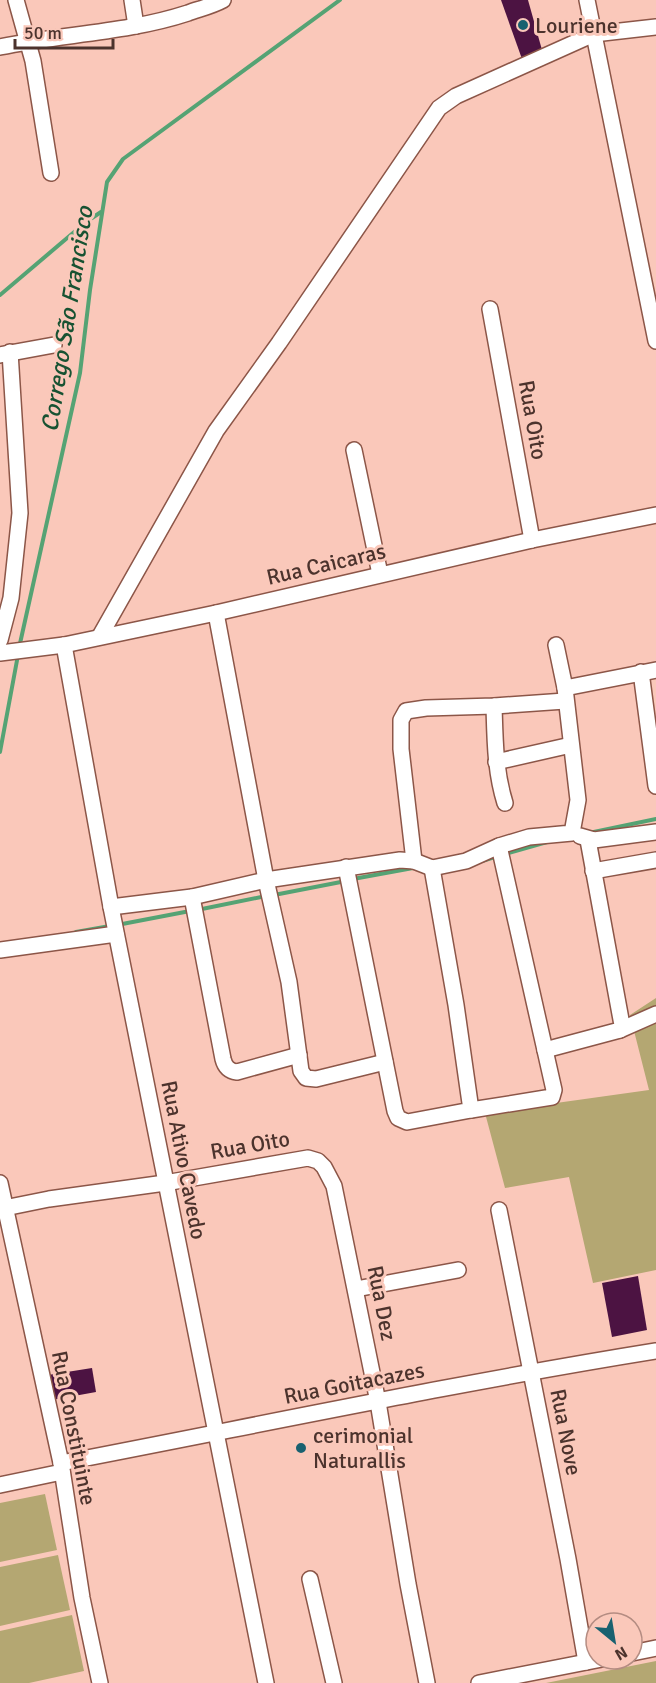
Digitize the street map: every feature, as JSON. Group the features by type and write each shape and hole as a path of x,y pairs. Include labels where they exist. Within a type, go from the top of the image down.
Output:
{"street":[{"path":"16,0 33,61 51,173"},
{"path":"132,0 136,27"},
{"path":"0,47 26,41 136,27 175,17 223,0"},
{"path":"587,0 656,341"},
{"path":"100,636 216,431 279,343 439,108 456,96 594,34 656,27"},
{"name":"Rua Oito","path":"490,309 532,540"},
{"path":"2,648 20,513 5,353 54,345"},
{"path":"354,450 380,574"},
{"name":"Rua Caicaras","path":"2,648 26,649 64,645 216,613 532,540 656,516"},
{"path":"216,613 266,880 290,982 303,1075 309,1080 385,1062"},
{"name":"Rua Ativo Cavedo","path":"64,645 116,934 266,1683"},
{"path":"556,645 565,694 578,800 572,833"},
{"path":"414,861 401,749 401,720 406,711 426,708 494,706 565,694 648,671 656,786"},
{"path":"494,706 496,762 505,803"},
{"path":"496,762 571,746"},
{"path":"111,907 192,897 266,880 400,860 414,861 432,868 466,861 499,846 529,837 572,833 588,840 656,832"},
{"path":"588,840 622,1025 620,1030"},
{"path":"346,867 395,1111 398,1118 407,1122 552,1096 554,1090 499,846"},
{"path":"593,871 656,860"},
{"path":"432,868 456,1005 471,1110"},
{"path":"192,897 226,1067 237,1072 299,1055"},
{"path":"0,950 116,934"},
{"path":"545,1050 620,1030 656,1014"},
{"name":"Rua Oito","path":"2,1209 49,1199 165,1183 308,1158"},
{"name":"Rua Dez","path":"308,1158 318,1161 324,1167 334,1186 378,1401 427,1683"},
{"name":"Rua Constituinte","path":"0,1183 2,1209 62,1468 82,1598 100,1683"},
{"name":"Rua Nove","path":"499,1210 568,1559 584,1622"},
{"path":"356,1288 458,1269"},
{"name":"Rua Goitacazes","path":"0,1485 62,1468 302,1415 531,1371 656,1351"},
{"path":"310,1579 333,1683"},
{"path":"478,1683 584,1663"}],"shaded area":[{"path":"656,998 656,1270 593,1283 569,1177 505,1188 485,1113 649,1090 630,1015"},
{"path":"45,1494 57,1550 0,1562 0,1503"},
{"path":"58,1555 70,1610 0,1626 0,1567"},
{"path":"72,1615 84,1671 29,1683 0,1683 0,1631"},
{"path":"656,1661 656,1683 546,1683 606,1671 644,1671 644,1663"}],"building":[{"name":"Louriene","path":"501,0 528,0 542,50 522,59"},
{"path":"638,1276 647,1330 612,1337 602,1283"},
{"path":"92,1368 96,1392 52,1400 48,1375"}],"waterway":[{"name":"Corrego São Francisco","path":"19,648 80,373 107,182 123,159 340,0"},
{"path":"0,295 101,212"},
{"name":"Corrego São Francisco","path":"0,752 18,655"},
{"path":"589,833 656,819"},
{"path":"505,854 547,842"},
{"path":"482,861 498,856"},
{"path":"353,879 413,868"},
{"path":"274,895 346,881"},
{"path":"197,910 266,896"},
{"path":"117,925 190,911"},
{"path":"76,932 110,926"}],"place":[{"name":"Louriene","path":"523,25"},
{"name":"cerimonial Naturallis","path":"301,1448"}]}
